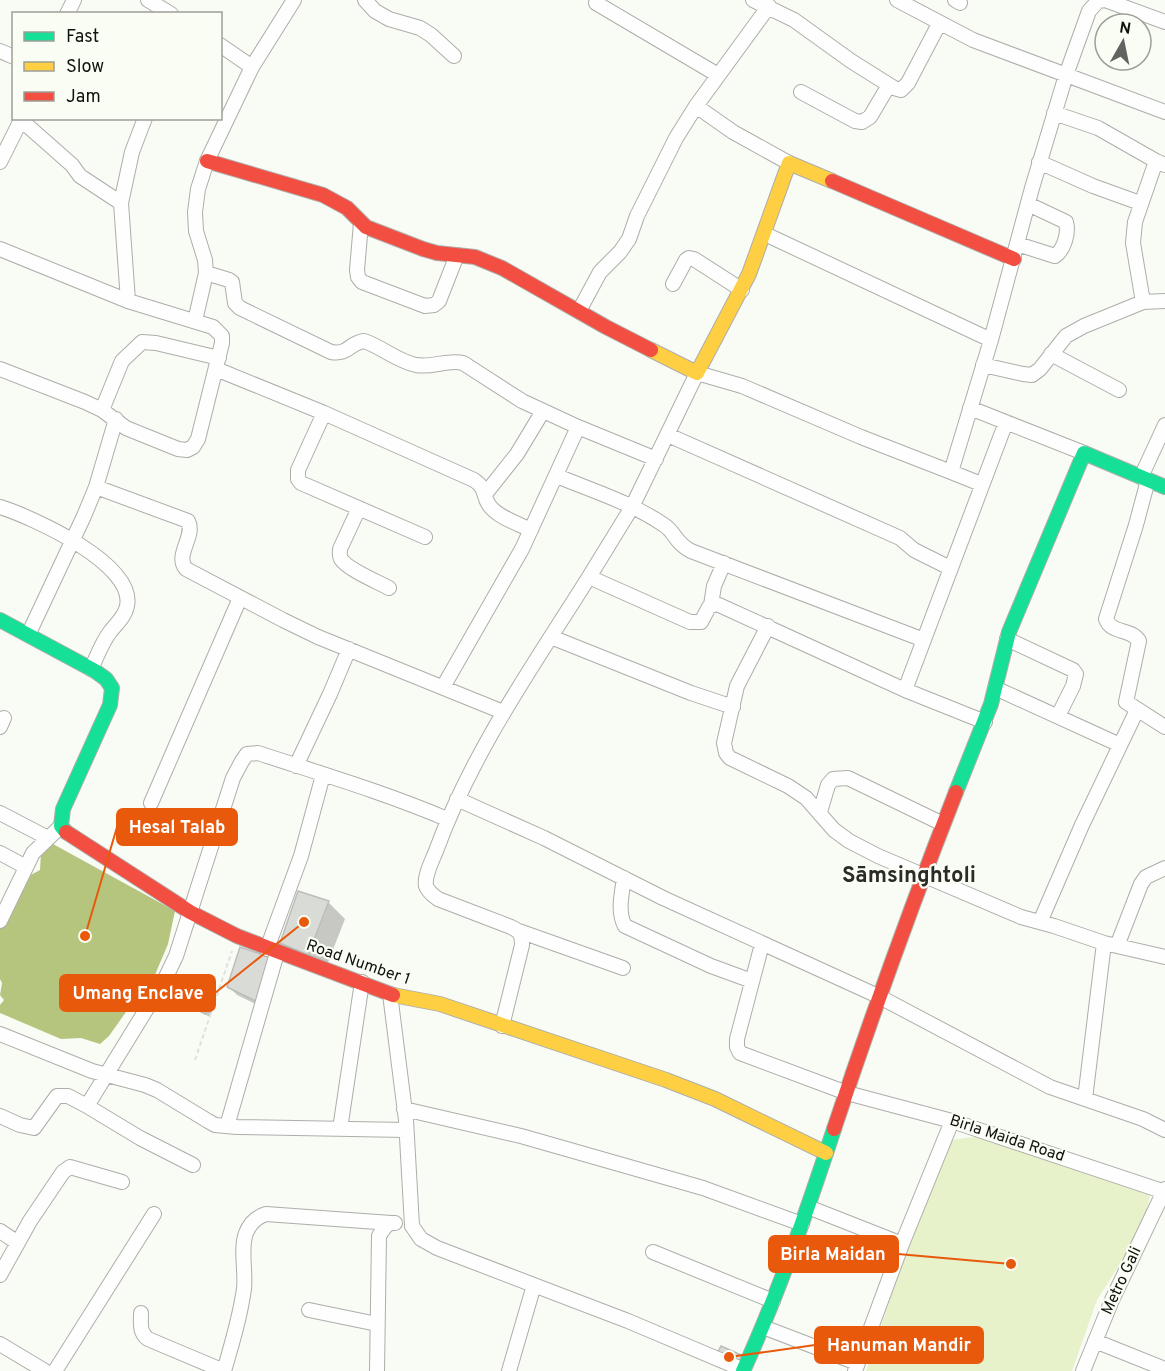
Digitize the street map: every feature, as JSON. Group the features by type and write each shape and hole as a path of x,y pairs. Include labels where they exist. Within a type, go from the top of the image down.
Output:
{"street":[{"path":"195,321 206,273 205,260 196,231 195,212 198,189 207,161 252,67 294,0"},
{"path":"365,0 375,11 388,19 420,28 454,56"},
{"path":"753,0 794,20 851,61 901,90 905,88 939,24"},
{"path":"897,0 973,40 1165,112"},
{"path":"951,472 1014,259 1039,162 1089,11 1098,0 1113,2 1165,22"},
{"path":"596,3 718,75"},
{"path":"152,6 166,12"},
{"path":"579,311 600,272 620,252 628,239 671,148 696,106 769,6"},
{"path":"222,46 252,67"},
{"path":"801,92 855,121 862,122 870,117 890,85"},
{"path":"696,106 733,132 789,163 1014,259"},
{"path":"1054,113 1098,128 1161,163 1140,202 1135,222 1133,243 1143,302"},
{"path":"0,162 7,136 21,120"},
{"path":"23,120 72,165 80,176 121,202"},
{"path":"128,301 121,202 132,152 144,120"},
{"path":"207,161 323,195 346,208 361,223 382,234 423,249 486,260 697,373 742,386 871,441 981,484"},
{"path":"1039,162 1093,186 1140,202"},
{"path":"623,968 438,899 430,893 426,885 427,875 447,819 503,712 632,507 697,373 742,290 765,234 789,163"},
{"path":"1017,244 1055,256 1062,250 1067,232 1066,222 1028,204"},
{"path":"361,223 358,277 370,286 425,306 434,305 439,301 457,255"},
{"path":"765,234 991,340"},
{"path":"0,249 128,301 213,327 222,336 218,364 198,439 193,447 187,450 178,449 138,434 102,410 0,369"},
{"path":"673,284 689,258 742,290"},
{"path":"206,273 229,279 232,282 233,298 240,308 331,352 340,353 357,342 364,341 418,366 454,361 463,363 504,390 543,411 656,459"},
{"path":"983,364 1032,375 1040,369 1066,336 1084,326 1143,302 1165,301"},
{"path":"102,410 122,361 142,342 156,343 218,364 467,477 482,485 489,504 494,510 531,530"},
{"path":"1051,354 1119,390"},
{"path":"970,408 1165,487"},
{"path":"486,493 517,454 543,411"},
{"path":"324,413 298,470 298,479 302,483 425,537"},
{"path":"28,633 96,487 116,419"},
{"path":"905,690 1006,422"},
{"path":"1165,425 1144,479 1136,525 1106,619 1112,628 1132,634 1139,641 1126,698 1129,705 1165,727"},
{"path":"443,687 492,604 531,530 578,427"},
{"path":"668,435 900,538 914,550 950,568"},
{"path":"390,993 406,1130 412,1226 420,1239 437,1248 628,1321 744,1370 802,1224 878,996 922,876 985,722 1007,639 1020,603 1048,542 1084,453"},
{"path":"557,476 632,507 666,525 683,547 924,640"},
{"path":"96,487 188,521 190,532 182,559 186,569 283,620 503,712"},
{"path":"0,507 72,541 106,563 120,578 128,605 122,618 110,632 91,669"},
{"path":"359,508 340,549 340,556 348,566 389,588"},
{"path":"589,577 690,622 701,622 711,605 714,586 724,562"},
{"path":"151,803 240,598"},
{"path":"711,605 718,605 768,626 905,690 985,722"},
{"path":"0,620 28,633 91,669 109,681 113,688 113,695 63,809 61,826 33,853 0,921"},
{"path":"768,626 741,676 724,743 726,753 730,758 788,786 806,798 834,830 849,841 922,876 1021,918 1165,957"},
{"path":"551,637 691,693 733,707"},
{"path":"1007,639 1076,674 1073,686 1058,716"},
{"path":"296,766 349,649"},
{"path":"995,688 1120,745"},
{"path":"1040,922 1082,825 1137,710"},
{"path":"87,1106 165,979 176,956 233,778 247,754 258,753 409,803 447,819"},
{"path":"227,1126 272,951 323,775"},
{"path":"820,812 828,785 833,779 848,778 944,824"},
{"path":"457,799 544,838 762,944 878,996 1050,1087 1143,1119 1165,1130"},
{"path":"0,813 48,838"},
{"name":"Road Number 1","path":"61,826 68,834 190,912 272,951 390,993 440,1004 666,1080 715,1099 826,1153"},
{"path":"0,853 26,867"},
{"path":"1084,1099 1111,944 1140,884 1146,877 1165,868"},
{"path":"624,878 620,910 625,926 711,966 752,981 762,944"},
{"path":"502,1026 522,945 522,936 519,931"},
{"name":"Birla Maida Road","path":"752,981 737,1039 740,1053 847,1093 952,1121 1165,1191"},
{"path":"340,1129 362,982"},
{"path":"0,1034 106,1074 157,1090 208,1122 227,1126 406,1130"},
{"path":"0,1116 20,1125 34,1128 57,1096 68,1096 140,1138 193,1165"},
{"path":"404,1109 521,1136 703,1188 802,1224"},
{"path":"763,1327 856,1367 902,1244 952,1121"},
{"path":"0,1275 56,1182 70,1167 122,1182"},
{"name":"Metro Gali","path":"1083,1371 1112,1300 1165,1191"},
{"path":"808,1207 902,1244"},
{"path":"55,1371 154,1214"},
{"path":"141,1313 142,1334 148,1339 224,1371 236,1330 244,1290 246,1234 258,1216 266,1214 311,1216 412,1226"},
{"path":"377,1371 379,1236 384,1227 391,1223"},
{"path":"0,1232 18,1243"},
{"path":"653,1252 773,1301"},
{"path":"509,1371 534,1285"},
{"path":"309,1311 377,1324"},
{"path":"1095,1341 1165,1369"},
{"path":"0,1344 45,1371"}],"path":[{"path":"195,1060 237,936"}],"shaded area":[{"path":"53,844 175,911 168,944 149,989 138,995 109,1036 100,1044 81,1038 61,1039 0,1013 0,1005 4,1000 0,995 2,983 0,979 0,928 25,878 40,870 41,853"},
{"path":"980,1136 1151,1192 1143,1223 1097,1300 1072,1371 866,1371 908,1244 951,1140"}],"building":[{"path":"298,891 329,901 308,955 280,943"},
{"path":"240,947 272,958 260,1003 227,987"},
{"path":"178,979 212,994 205,1014 173,997"},
{"path":"721,1346 743,1356 738,1368 715,1357"}],"traffic: fast":[{"path":"956,792 991,704 1009,632 1084,453 1165,487"},
{"path":"0,620 95,671 106,679 112,688 110,705 63,809 61,826 66,832"},
{"path":"743,1371 792,1251 834,1129"}],"traffic: slow":[{"path":"651,350 697,373 749,274 789,163 832,181"},
{"path":"393,995 440,1004 666,1080 715,1099 826,1153"}],"traffic: jam":[{"path":"207,161 323,195 347,208 366,227 423,249 437,253 475,257 502,268 651,350"},
{"path":"832,181 1014,259"},
{"path":"834,1129 893,960 956,792"},
{"path":"66,832 190,912 237,936 393,995"}],"place":[{"name":"Umang Enclave","path":"304,922"},
{"name":"Hesal Talab","path":"85,936"},
{"name":"Birla Maidan","path":"1011,1264"},
{"name":"Hanuman Mandir","path":"729,1357"}],"district":[{"name":"Sāmsinghtoli","path":"909,876"}]}
